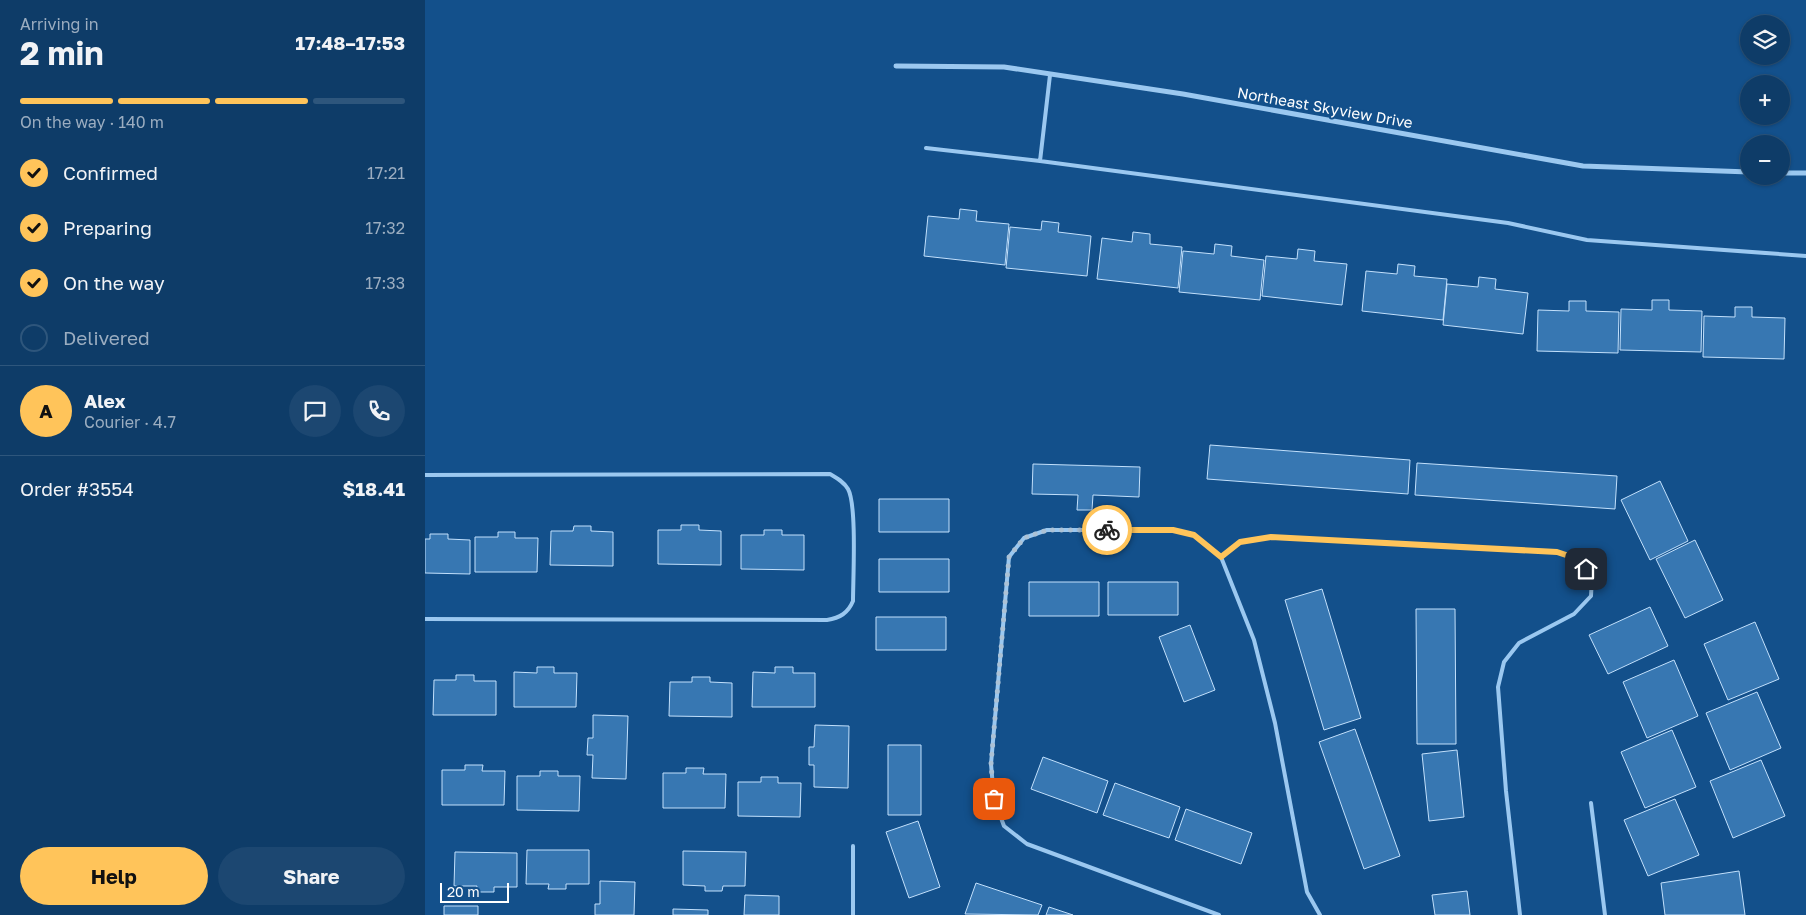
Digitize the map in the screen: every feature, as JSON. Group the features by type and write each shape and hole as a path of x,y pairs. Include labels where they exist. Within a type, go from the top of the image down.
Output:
{"street":[{"name":"Northeast Skyview Drive","path":"896,66 1004,67 1183,94 1583,166 1740,172"},
{"path":"1790,173 1806,173"}],"lane":[{"path":"1040,161 1050,75"},
{"path":"926,148 1040,161 1508,223 1587,240 1806,256"},
{"path":"425,475 830,474 838,478 848,489 853,509 853,601 850,609 836,619 425,619"},
{"path":"1219,915 1027,844 1004,826 994,799 991,764 1009,557 1024,538 1047,530 1173,530 1194,535 1221,557 1254,640 1275,723 1307,892 1320,915"},
{"path":"1221,557 1240,542 1271,537 1557,552 1581,560 1592,577 1591,596 1574,614 1519,644 1503,662 1498,686 1520,915"},
{"path":"1591,803 1605,915"},
{"path":"853,846 853,915"}],"building":[{"path":"960,209 977,211 976,221 1009,224 1005,265 924,256 928,216 959,219"},
{"path":"1042,221 1059,223 1058,232 1091,236 1087,276 1006,268 1010,227 1041,230"},
{"path":"1133,232 1150,234 1150,244 1182,247 1178,288 1097,279 1102,238 1132,242"},
{"path":"1215,244 1232,246 1231,256 1264,260 1260,300 1179,292 1183,251 1214,254"},
{"path":"1298,249 1315,251 1314,261 1347,264 1342,305 1262,296 1266,256 1297,259"},
{"path":"1398,264 1415,266 1414,276 1447,279 1443,320 1362,311 1366,271 1397,274"},
{"path":"1479,277 1496,279 1495,289 1528,293 1523,334 1443,325 1447,284 1478,287"},
{"path":"1652,300 1669,300 1669,310 1702,311 1701,352 1620,350 1621,309 1652,310"},
{"path":"1569,301 1586,301 1586,311 1619,312 1618,353 1537,351 1538,310 1569,311"},
{"path":"1735,307 1752,307 1752,317 1785,318 1784,359 1703,357 1704,316 1735,317"},
{"path":"1210,445 1410,460 1408,494 1207,479"},
{"path":"1417,463 1617,476 1615,509 1415,495"},
{"path":"1033,464 1140,467 1139,497 1093,495 1092,510 1077,510 1078,495 1032,494"},
{"path":"1660,481 1688,541 1650,560 1621,500"},
{"path":"879,499 949,499 949,532 879,532"},
{"path":"681,525 699,525 699,530 721,531 721,565 658,564 658,530 681,530"},
{"path":"574,526 591,526 591,531 613,532 613,566 550,565 551,531 573,531"},
{"path":"764,530 782,530 782,535 804,535 804,570 741,569 741,535 764,535"},
{"path":"498,532 515,532 515,538 538,538 537,572 475,572 475,537 498,537"},
{"path":"430,534 448,534 448,539 470,540 470,574 425,573 425,539 430,539"},
{"path":"1695,540 1723,600 1685,618 1656,559"},
{"path":"879,559 949,559 949,592 879,592"},
{"path":"1029,582 1099,582 1099,616 1029,616"},
{"path":"1108,582 1178,582 1178,615 1108,615"},
{"path":"1322,589 1361,718 1324,730 1285,600"},
{"path":"1650,607 1668,646 1608,674 1589,635"},
{"path":"1416,609 1455,609 1456,744 1417,744"},
{"path":"876,617 946,617 946,650 876,650"},
{"path":"1755,622 1779,679 1728,700 1704,644"},
{"path":"1190,625 1215,690 1184,702 1159,637"},
{"path":"1674,660 1698,716 1647,738 1623,682"},
{"path":"537,667 554,667 554,673 577,673 576,707 514,707 514,672 537,673"},
{"path":"775,667 793,667 793,673 815,673 815,707 752,707 753,672 775,673"},
{"path":"456,675 474,675 474,681 496,681 496,715 433,715 434,680 456,680"},
{"path":"692,677 710,677 710,682 732,683 732,717 669,716 670,682 692,682"},
{"path":"1757,692 1781,748 1730,770 1706,713"},
{"path":"593,715 628,716 626,779 592,778 593,755 587,755 588,738 593,738"},
{"path":"815,725 849,726 848,788 814,787 814,765 809,765 809,747 814,747"},
{"path":"1355,729 1400,856 1364,869 1319,742"},
{"path":"1672,730 1696,787 1645,808 1621,752"},
{"path":"888,745 921,745 921,815 888,815"},
{"path":"1457,750 1464,817 1429,821 1422,754"},
{"path":"1043,757 1108,781 1097,813 1031,789"},
{"path":"1761,760 1785,816 1733,838 1710,781"},
{"path":"465,765 483,765 482,771 505,771 504,805 442,805 442,770 465,770"},
{"path":"686,768 704,768 703,774 726,774 725,808 663,808 663,773 686,773"},
{"path":"540,771 558,771 558,776 580,776 579,811 517,810 517,776 540,776"},
{"path":"761,777 778,777 778,783 801,783 800,817 738,816 738,782 761,782"},
{"path":"1115,783 1180,807 1169,838 1103,815"},
{"path":"1675,799 1699,855 1648,876 1624,820"},
{"path":"1186,809 1252,833 1241,864 1175,840"},
{"path":"918,821 940,887 909,898 886,832"},
{"path":"527,850 589,850 589,884 566,884 566,889 548,889 549,884 526,884"},
{"path":"683,851 746,852 745,886 723,886 722,891 705,891 705,886 683,885"},
{"path":"455,852 517,853 517,887 494,887 494,892 476,892 477,886 454,886"},
{"path":"1739,871 1745,915 1665,915 1661,883"},
{"path":"600,881 635,882 634,915 595,915 595,904 600,904"},
{"path":"976,883 1042,905 1038,915 965,914"},
{"path":"1467,891 1470,915 1435,915 1432,895"},
{"path":"745,895 779,896 779,915 744,915"},
{"path":"444,906 478,906 478,915 444,915"},
{"path":"1049,907 1073,915 1046,915"},
{"path":"673,909 708,910 708,915 673,915"}],"way so far":[{"path":"994,799 991,764 1009,557 1024,538 1047,530 1107,530"}],"route":[{"path":"1107,530 1173,530 1194,535 1221,557 1240,542 1271,537 1557,552 1581,560 1586,569"}]}
